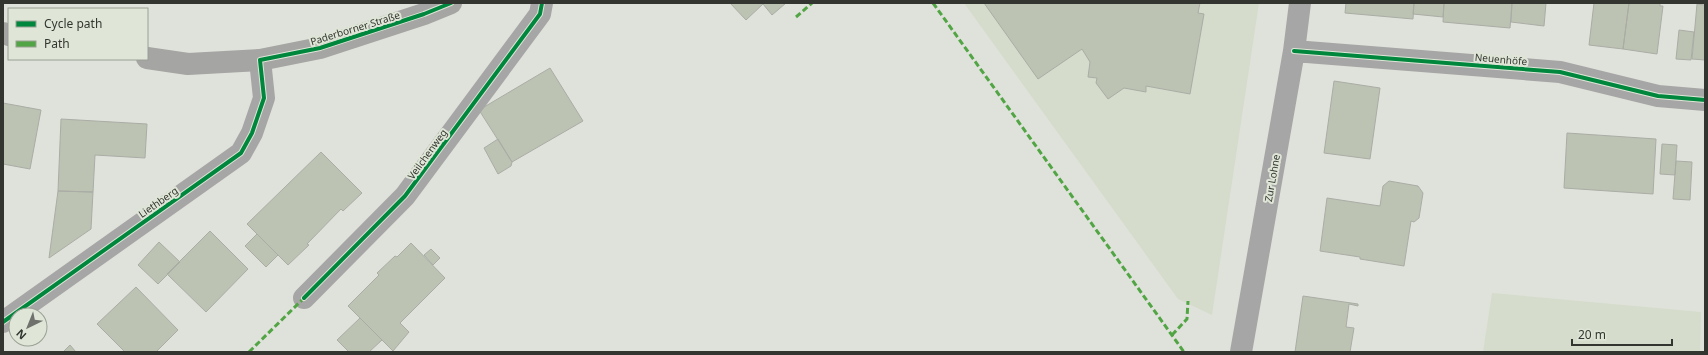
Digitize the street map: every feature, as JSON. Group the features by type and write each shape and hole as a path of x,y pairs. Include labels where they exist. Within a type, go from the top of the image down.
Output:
{"main road":[{"name":"Paderborner Straße","path":"148,58 188,64 260,60 320,48 424,14 451,3"}],"street":[{"name":"Veilchenweg","path":"304,298 405,196 540,14 542,3"},
{"name":"Zur Lohne","path":"1241,352 1294,51 1300,3"},
{"name":"Neuenhöfe","path":"1294,51 1560,72 1658,96 1705,100"},
{"name":"Liethberg","path":"3,322 241,153 252,133 264,98 260,60"}],"shaded area":[{"path":"964,3 1259,3 1212,315 1178,299"},
{"path":"1492,293 1701,312 1700,352 1483,352"}],"building":[{"path":"730,3 786,3 772,15 763,4 746,20"},
{"path":"984,3 1200,3 1198,13 1204,14 1190,94 1146,86 1146,92 1124,88 1108,99 1096,83 1097,78 1088,77 1090,62 1082,49 1038,79"},
{"path":"1346,3 1414,3 1413,19 1345,13"},
{"path":"1414,3 1444,3 1443,17 1413,14"},
{"path":"1444,3 1512,3 1510,28 1443,22"},
{"path":"1512,3 1546,3 1544,26 1511,22"},
{"path":"1594,3 1629,3 1623,49 1589,45"},
{"path":"1629,3 1660,3 1660,6 1663,6 1657,54 1623,49"},
{"path":"1697,4 1705,5 1705,60 1692,59"},
{"path":"1679,30 1694,32 1691,60 1676,59"},
{"path":"550,68 583,121 512,162 479,110"},
{"path":"1334,81 1380,88 1370,159 1324,153"},
{"path":"3,103 41,110 30,169 3,164"},
{"path":"61,119 147,124 145,158 95,155 93,192 58,191"},
{"path":"1567,133 1656,139 1653,194 1564,188"},
{"path":"498,139 512,162 511,166 498,174 484,148"},
{"path":"1662,144 1677,145 1675,175 1660,174"},
{"path":"321,152 362,193 343,211 341,209 307,244 309,245 288,265 247,224"},
{"path":"1676,161 1692,162 1690,200 1673,199"},
{"path":"1389,181 1418,186 1423,193 1419,218 1414,222 1411,221 1404,266 1320,251 1327,198 1380,206 1383,186"},
{"path":"58,191 93,192 91,229 49,258"},
{"path":"210,231 248,269 206,312 167,274"},
{"path":"257,234 278,255 266,267 245,246"},
{"path":"159,242 180,262 158,284 138,265"},
{"path":"411,243 445,278 400,323 409,332 393,351 348,306 379,275 377,273 395,256 397,257"},
{"path":"431,249 440,258 433,265 424,255"},
{"path":"136,287 178,330 156,352 125,352 97,324"},
{"path":"1303,296 1358,304 1358,306 1349,304 1346,327 1354,328 1350,352 1295,352"},
{"path":"360,318 382,340 369,352 349,352 337,340"},
{"path":"70,345 76,352 63,352"}],"marked path":[{"path":"796,17 812,3"},
{"path":"933,3 1184,352"},
{"path":"249,352 304,298"},
{"path":"1172,335 1187,319 1188,301"}],"cycle path":[{"path":"3,322 241,153 252,133 264,98 260,60 320,48 424,14 451,3"},
{"path":"304,298 405,196 540,14 542,3"},
{"path":"1294,51 1560,72 1658,96 1705,100"}]}
